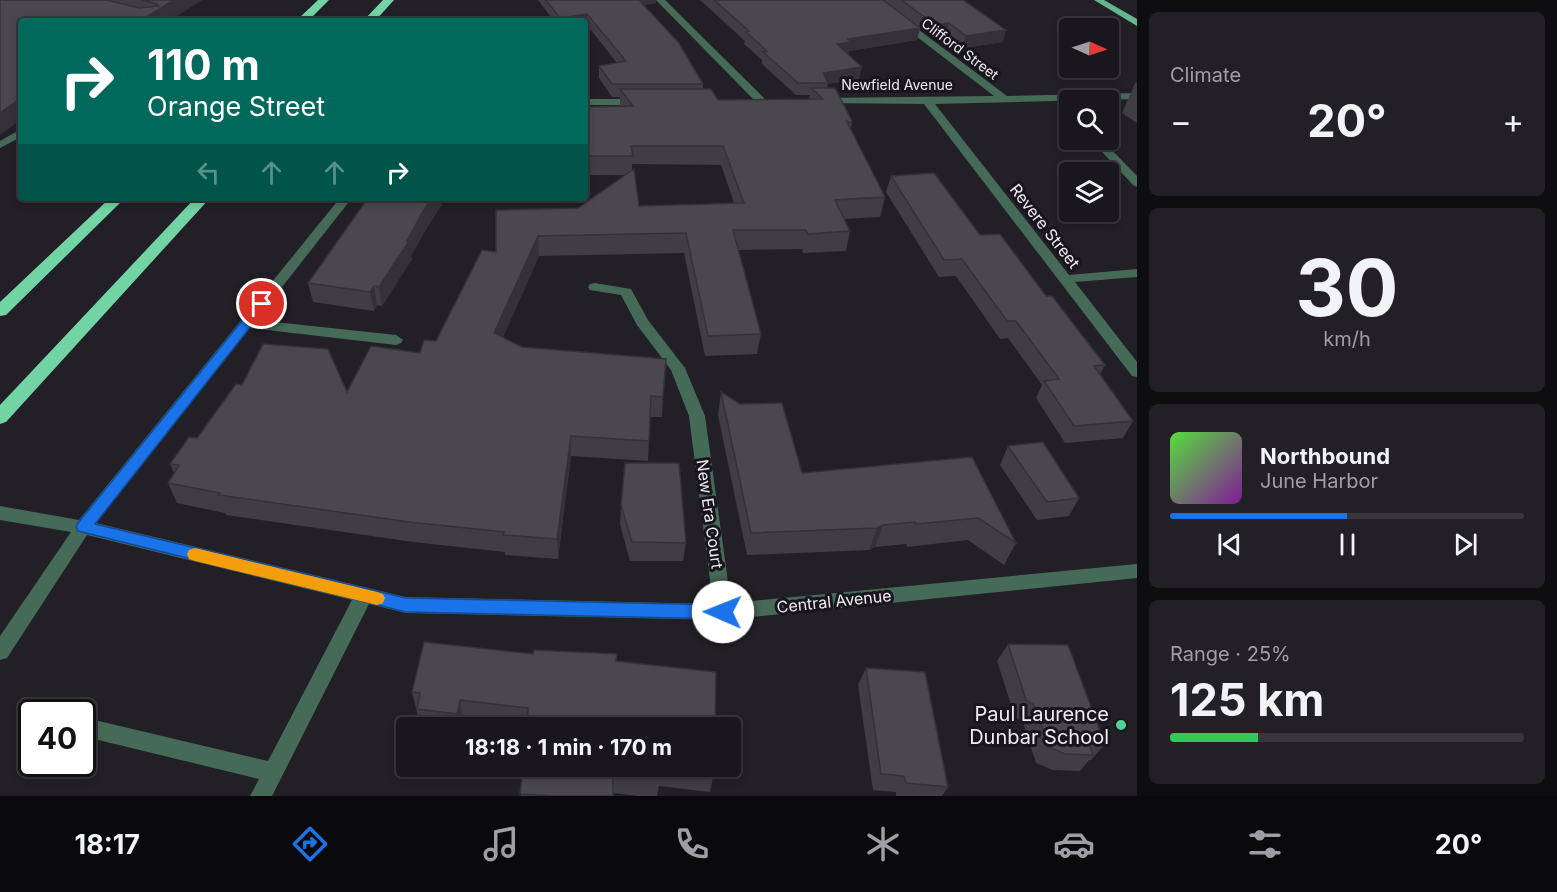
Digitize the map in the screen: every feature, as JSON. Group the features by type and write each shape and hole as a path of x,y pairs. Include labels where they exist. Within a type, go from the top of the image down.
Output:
{"highway":[{"path":"372,18 389,0"},
{"path":"305,18 322,2"},
{"path":"0,311 115,201"},
{"path":"0,417 200,201"}],"main road":[{"path":"1098,0 1137,23"}],"street":[{"path":"660,0 760,100"},
{"name":"Clifford Street","path":"873,0 1003,98"},
{"name":"Newfield Avenue","path":"1119,97 1137,96"},
{"path":"748,100 772,100"},
{"name":"Newfield Avenue","path":"808,100 1059,100"},
{"name":"Revere Street","path":"927,101 1137,372"},
{"path":"588,102 655,102"},
{"path":"1,146 18,134"},
{"path":"1106,150 1137,183"},
{"path":"0,652 83,527 344,201"},
{"path":"1065,279 1137,273"},
{"name":"New Era Court","path":"595,287 626,292 642,321 678,368 697,416 723,612"},
{"path":"247,323 396,340"},
{"name":"Central Avenue","path":"0,513 83,527 406,605 723,612 1137,571"},
{"path":"261,796 363,596"},
{"path":"96,729 273,772"}],"building":[{"path":"0,0 107,0 139,8 159,6 142,0 174,0 145,18 18,18 18,100 0,113"},
{"path":"546,0 639,0 679,43 703,84 612,84 599,66 626,61 587,14 560,18"},
{"path":"714,0 883,0 920,28 848,39 851,42 837,44 862,67 823,73 828,83 798,83 763,52 767,51 746,32 749,31"},
{"path":"901,0 963,0 1006,30 966,36 949,23 936,25"},
{"path":"811,88 835,88 852,121 850,123 846,120 885,197 835,200 850,231 808,234 806,230 733,230 761,334 708,336 686,233 538,236 494,333 522,347 666,359 663,397 651,396 649,441 571,436 557,539 503,535 504,532 409,522 219,495 220,493 168,483 179,465 170,464 189,437 197,438 236,384 242,385 263,344 328,349 347,392 371,346 420,353 424,340 436,341 482,250 496,252 496,210 578,208 634,169 639,206 744,203 723,146 631,146 633,156 588,156 588,107 633,106 620,89 711,89 718,100 823,99"},
{"path":"934,173 980,235 1000,234 1046,296 1052,296 1105,365 1094,366 1133,421 1074,426 1044,381 1059,379 1016,321 1007,321 962,259 944,260 891,176"},
{"path":"366,201 430,201 407,241 409,241 379,287 374,286 370,292 308,283"},
{"path":"721,392 740,404 782,403 802,473 972,457 1016,543 978,518 883,525 877,528 751,533"},
{"path":"1043,442 1079,498 1047,502 1008,446"},
{"path":"625,463 679,463 686,543 632,542 621,505"},
{"path":"424,642 533,654 534,650 617,654 616,661 716,672 715,717 528,717 528,708 460,700 457,714 417,709 420,693 412,692"},
{"path":"1008,644 1068,645 1105,744 1089,744 1093,755 1065,754 1049,747 1034,705 1026,700"},
{"path":"866,668 925,672 948,787 906,783 904,776 881,774"},
{"path":"522,777 613,777 613,796 520,794"}],"slow traffic":[{"path":"195,554 377,598"}],"place":[{"name":"Paul Laurence Dunbar School","path":"1121,725"}],"route":[{"path":"262,304 83,527 406,605 723,612"}]}
